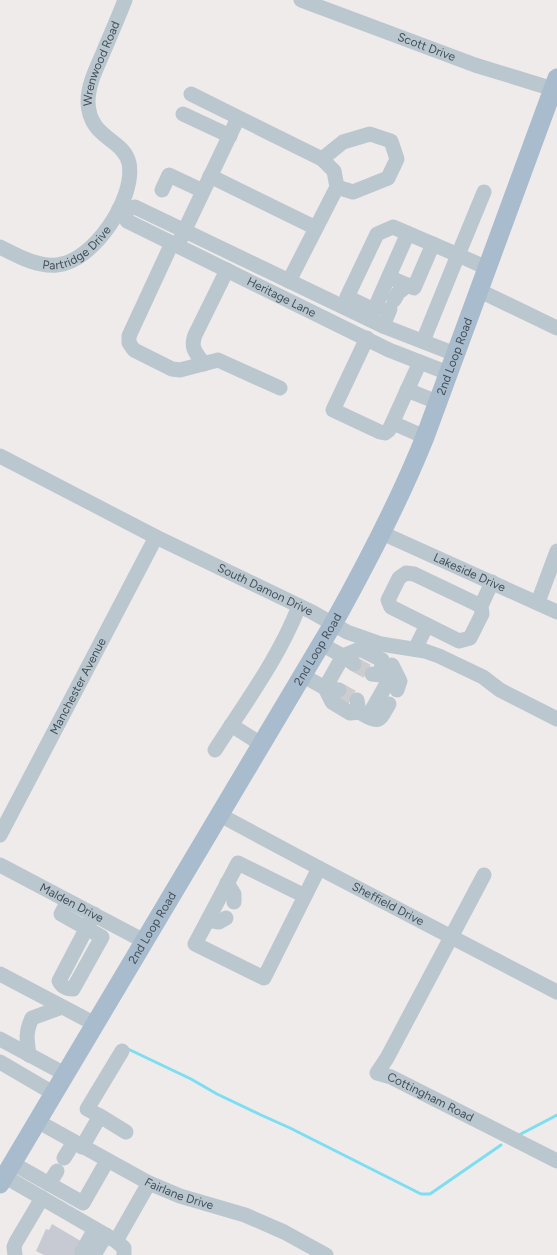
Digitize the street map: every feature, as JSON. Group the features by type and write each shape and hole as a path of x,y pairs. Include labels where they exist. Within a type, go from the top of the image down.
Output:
{"main road":[{"name":"2nd Loop Road","path":"6,1174 333,624 382,533 408,479 425,437 478,290 553,95"}],"street":[{"name":"Wrenwood Road","path":"120,210 128,182 129,163 122,151 105,137 93,123 88,104 90,87 125,0"},
{"name":"Scott Drive","path":"301,0 553,95"},
{"path":"191,94 322,159 334,171 336,186 289,281"},
{"path":"183,114 230,136"},
{"path":"238,118 184,231 175,245 129,336 129,343 134,350 172,369 180,370 218,360 280,388"},
{"path":"322,159 344,142 370,134 391,141 397,159 388,178 354,192 336,186"},
{"path":"162,190 169,175 203,191"},
{"path":"210,176 316,228"},
{"path":"423,341 484,192"},
{"name":"Heritage Lane","path":"448,373 389,350 175,245 127,221 120,210 135,207 289,281 345,302 383,326 455,354"},
{"name":"Partridge Drive","path":"0,247 38,264 64,264 87,252 96,243 120,210"},
{"path":"408,233 374,310 345,302 377,234 393,227 408,233 487,268"},
{"path":"389,277 414,288 433,244"},
{"path":"204,364 194,349 192,342 227,270"},
{"path":"383,326 398,293 408,285"},
{"path":"478,290 557,328"},
{"path":"366,338 332,410 380,432 385,433 389,430 420,362"},
{"path":"408,390 437,402"},
{"path":"393,423 425,437"},
{"name":"South Damon Drive","path":"1,458 156,537 299,606 347,632 380,644 439,656 483,677 500,690 557,719"},
{"name":"Lakeside Drive","path":"382,533 538,602 557,612"},
{"name":"Manchester Avenue","path":"0,836 156,537"},
{"path":"538,602 557,551"},
{"path":"481,606 414,574 406,573 399,578 388,600 391,607 459,641 470,638 482,614 481,606 492,582"},
{"path":"215,750 286,637 299,606"},
{"path":"415,650 426,625"},
{"path":"321,644 349,660"},
{"path":"387,673 360,649 349,660 332,689 332,702 350,713 361,710 387,673 394,646"},
{"path":"302,675 332,689"},
{"path":"361,710 377,720 380,719 389,704"},
{"path":"231,725 261,744"},
{"name":"Sheffield Drive","path":"220,815 557,992"},
{"path":"305,896 238,863 195,944 264,978 305,896 319,868"},
{"name":"Malden Drive","path":"0,865 144,942"},
{"path":"451,937 484,875"},
{"path":"227,883 234,894 234,902"},
{"path":"68,901 61,914 87,928 94,914"},
{"path":"208,920 219,922 226,918"},
{"name":"Cottingham Road","path":"451,937 387,1058 377,1073 391,1077 557,1161"},
{"path":"0,974 95,1024"},
{"path":"29,1055 26,1037 27,1028 32,1018 62,1007"},
{"path":"0,1039 65,1074"},
{"path":"122,1052 87,1108 126,1132"},
{"path":"0,1062 54,1093"},
{"path":"6,1174 66,1159 100,1116"},
{"name":"Fairlane Drive","path":"37,1121 66,1159 105,1165 180,1196 244,1215 284,1232 326,1255"},
{"path":"66,1159 83,1203 105,1165"},
{"path":"6,1174 111,1241"},
{"path":"102,1255 149,1183"},
{"path":"15,1255 14,1247 42,1198"},
{"path":"88,1254 111,1241"}],"building":[{"path":"52,1224 84,1243 86,1255 44,1255 36,1251 46,1229 49,1230"}],"waterway":[{"path":"128,1049 421,1194 430,1194 501,1145"},
{"path":"517,1136 557,1115"}],"tunnel":[{"path":"354,664 372,674"},
{"path":"339,690 357,700"}]}
